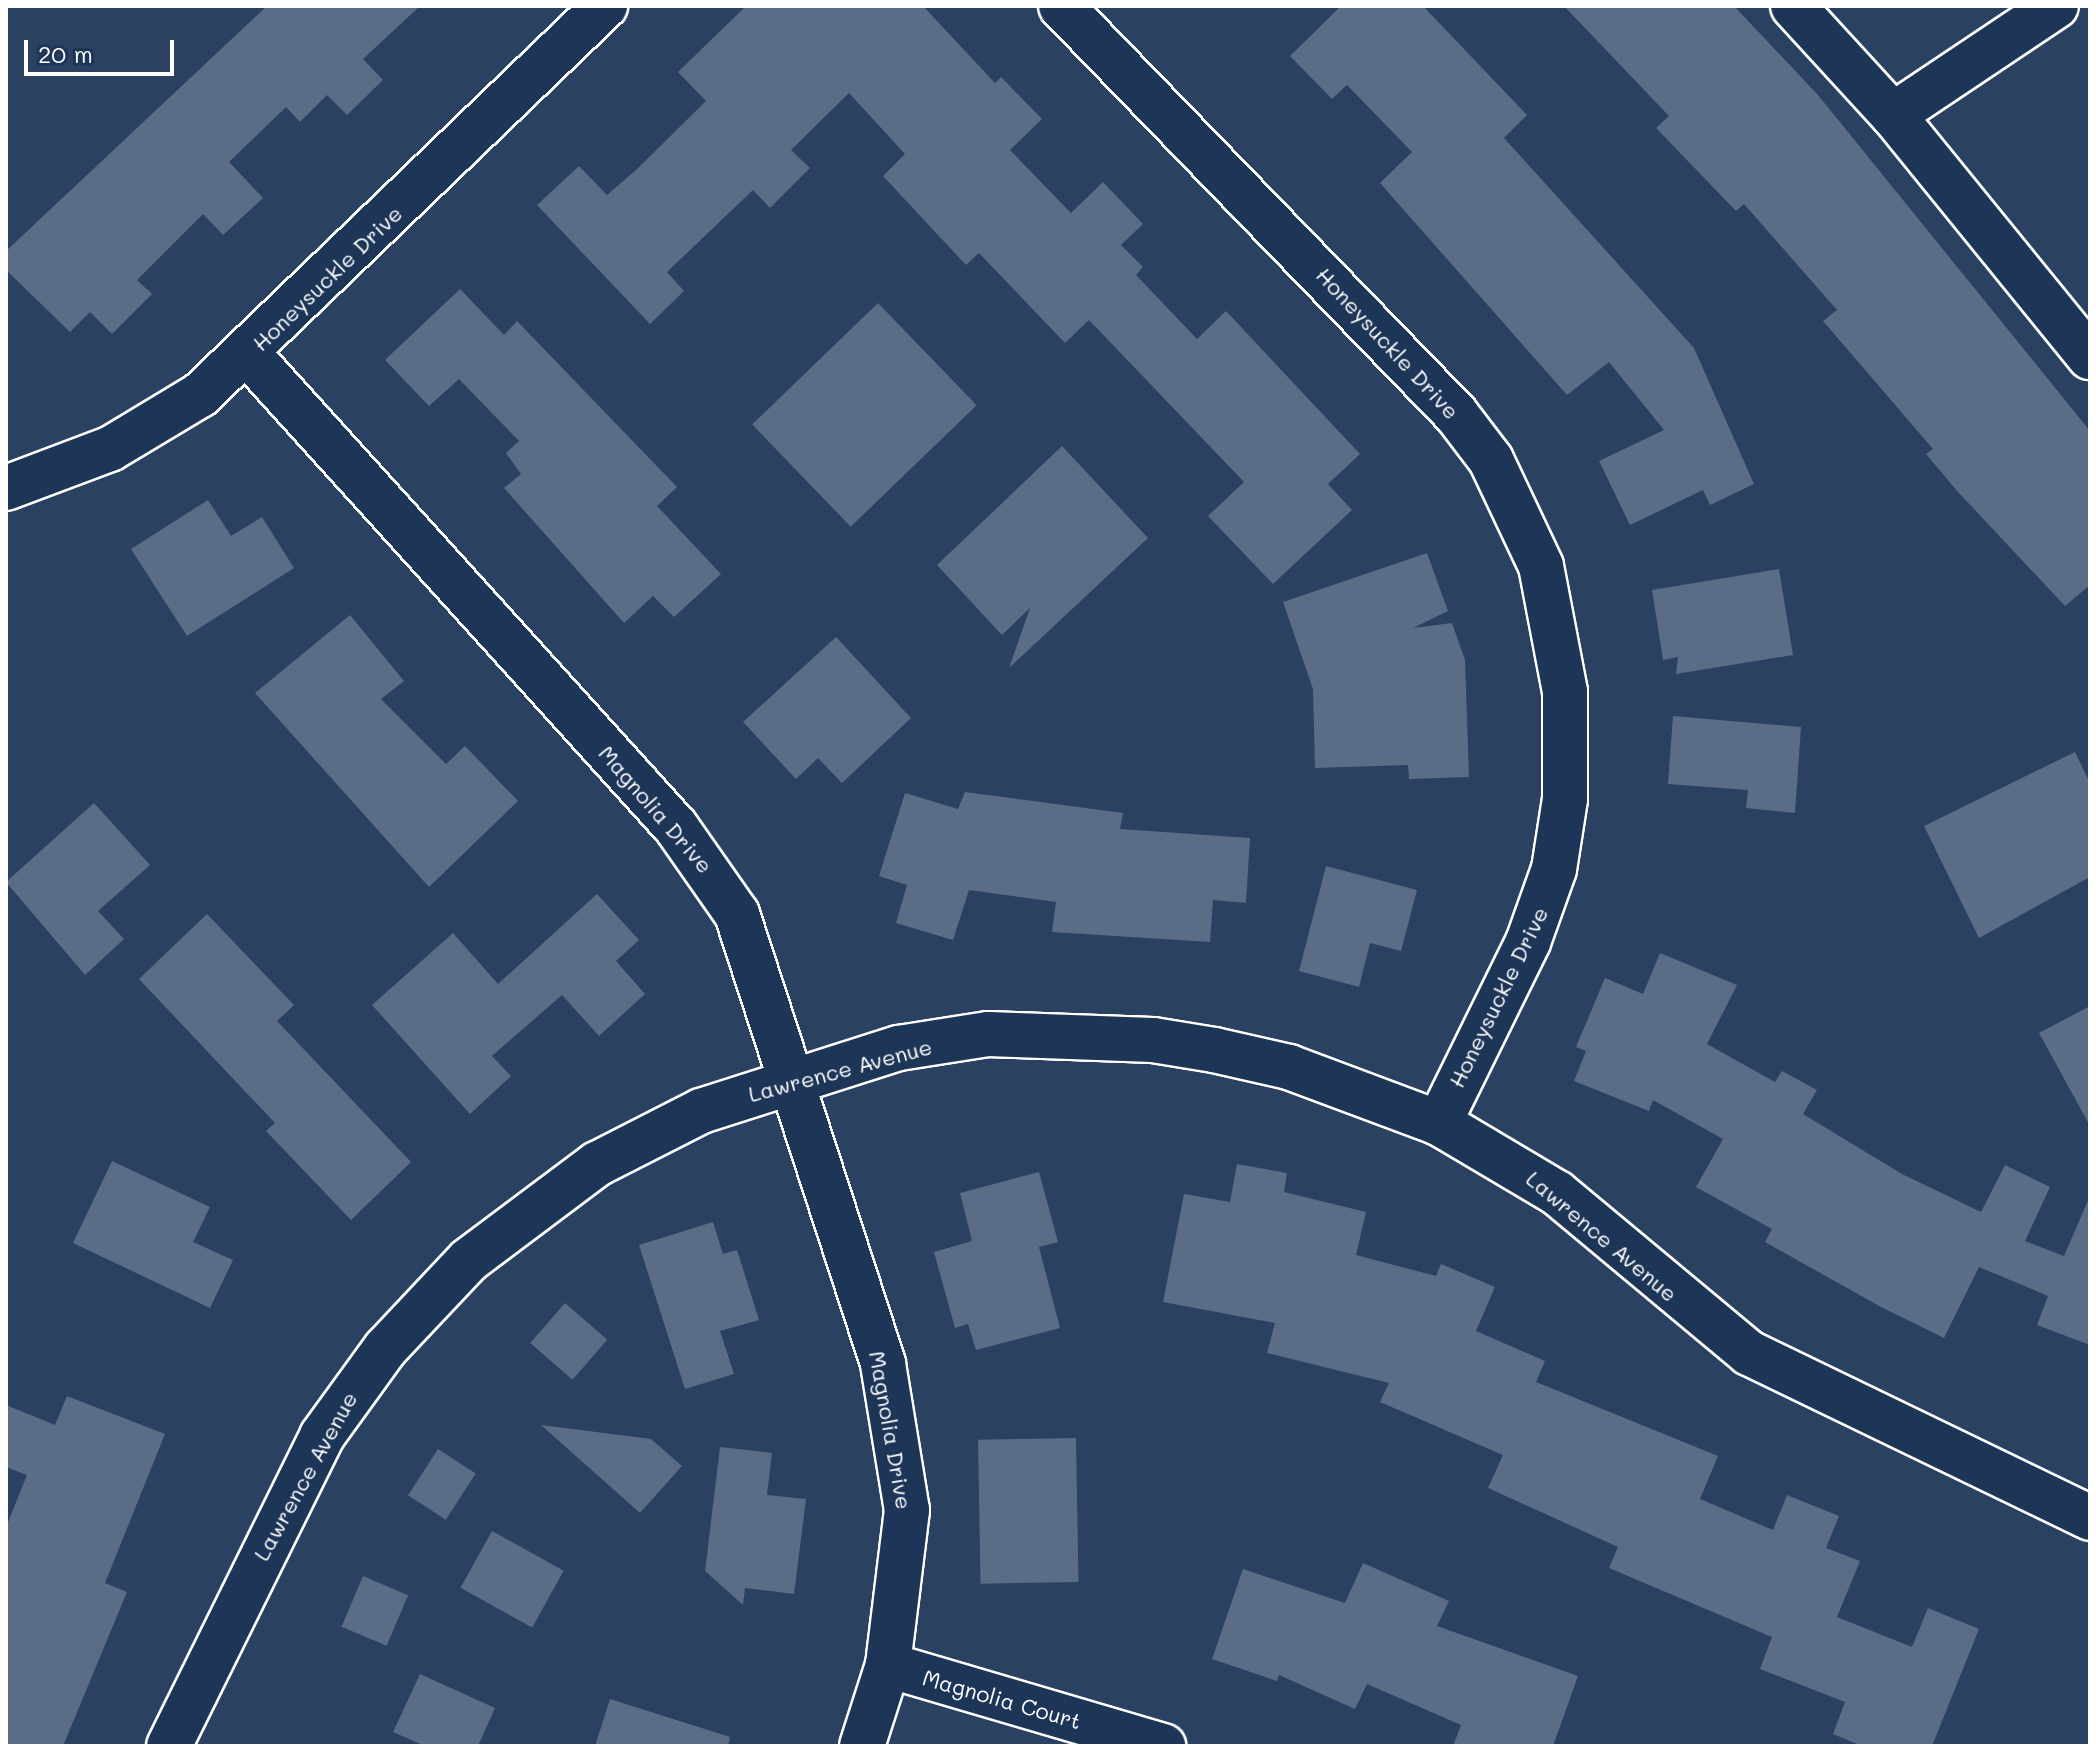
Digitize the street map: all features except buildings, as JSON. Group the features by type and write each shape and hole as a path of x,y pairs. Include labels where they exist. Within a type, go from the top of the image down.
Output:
{"street":[{"name":"Honeysuckle Drive","path":"6,488 137,435 248,354 605,6"},
{"path":"1793,6 1893,115 2090,357"},
{"path":"1893,115 2056,6"},
{"name":"Honeysuckle Drive","path":"1075,22 1456,414 1491,460 1541,566 1565,692 1565,799 1554,869 1528,942 1439,1123"},
{"name":"Magnolia Drive","path":"248,354 711,870 737,914 888,1393 907,1510 888,1665 862,1746"},
{"name":"Lawrence Avenue","path":"169,1746 322,1436 427,1301 509,1226 597,1164 701,1111 789,1080 899,1048 988,1034 1068,1034 1153,1040 1274,1064 1439,1123 1557,1193 1749,1353 2090,1518"},
{"name":"Magnolia Court","path":"888,1665 1163,1746"}]}
